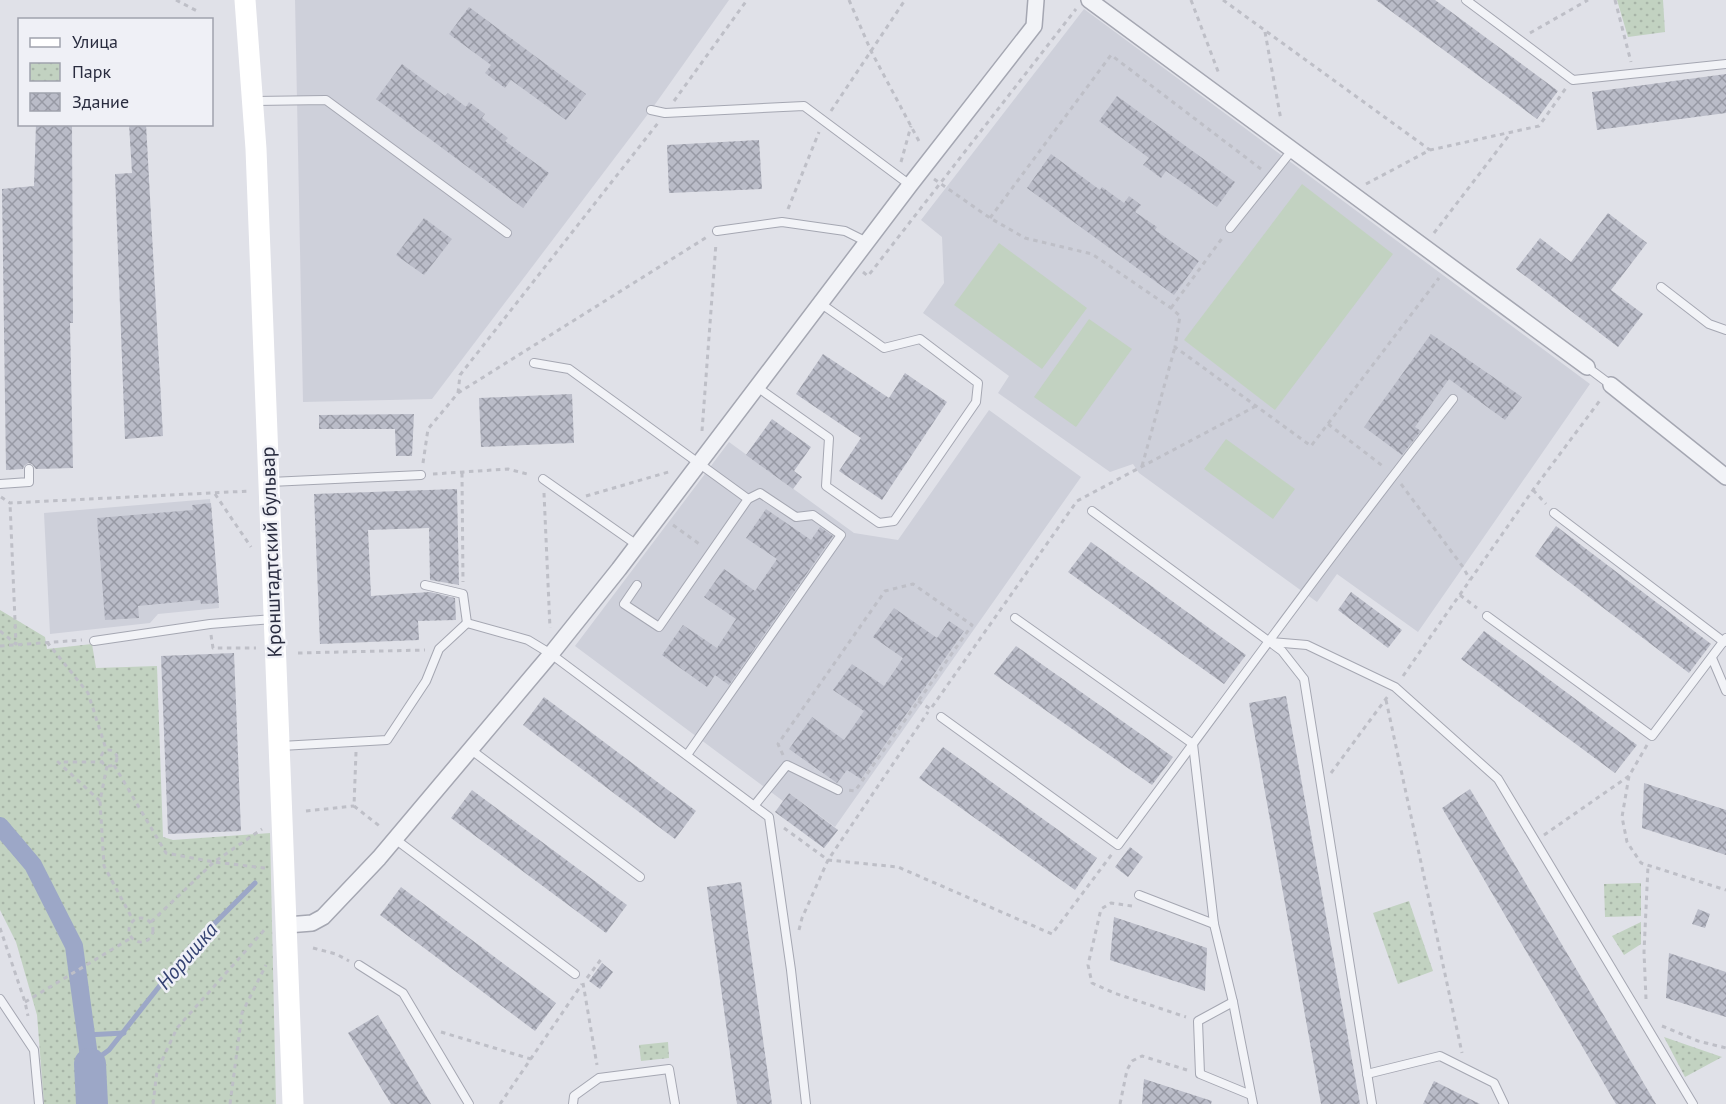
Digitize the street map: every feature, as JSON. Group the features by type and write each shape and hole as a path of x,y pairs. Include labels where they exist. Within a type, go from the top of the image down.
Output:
{"main road":[{"name":"Кронштадтский бульвар","path":"245,0 253,101 260,487 274,619 279,746 276,927 293,1104"}],"street":[{"path":"276,927 312,923 323,917 395,839 552,654 700,464 867,242 904,180 931,158 1034,26 1036,0"},
{"path":"1089,0 1587,367"},
{"path":"1611,385 1726,477"}],"lane":[{"path":"1466,0 1573,80 1726,64"},
{"path":"253,101 326,100 507,233"},
{"path":"651,110 665,113 804,106 904,180"},
{"path":"1230,228 1270,176 1289,146"},
{"path":"717,231 782,222 845,231 867,242"},
{"path":"1661,287 1709,324 1726,330"},
{"path":"757,387 829,438 825,486 879,523 894,521 976,402 978,383 920,339 884,348 820,303"},
{"path":"534,363 569,369 748,499"},
{"path":"1587,367 1611,385"},
{"path":"941,717 1118,845 1304,593 1453,399"},
{"path":"0,484 30,482 29,469"},
{"path":"260,487 421,475"},
{"path":"543,479 637,545"},
{"path":"637,585 624,604 658,627 748,499 760,493 796,517 813,515 841,534 687,755"},
{"path":"1092,512 1282,651 1304,679 1372,1104"},
{"path":"1487,616 1652,736 1725,640 1554,513"},
{"path":"425,585 463,594 467,622"},
{"path":"1015,618 1193,744 1214,924 1233,1002 1253,1104"},
{"path":"93,641 210,624 274,619"},
{"path":"467,622 528,640 552,654 770,817 806,1104"},
{"path":"279,746 387,740 426,681 439,649 467,622"},
{"path":"1270,642 1307,645 1395,687 1498,779 1693,1104"},
{"path":"1712,658 1726,691"},
{"path":"470,749 640,877"},
{"path":"754,806 787,765 838,790"},
{"path":"395,839 574,974"},
{"path":"1139,895 1214,924"},
{"path":"359,965 403,993 469,1104"},
{"path":"0,999 34,1050 39,1104"},
{"path":"1233,1002 1198,1021 1200,1074 1251,1095"},
{"path":"1367,1074 1440,1056 1494,1083 1504,1104"},
{"path":"573,1104 574,1096 599,1078 669,1069 675,1104"}],"path":[{"path":"176,0 198,11"},
{"path":"458,393 460,375 665,113 747,0"},
{"path":"849,0 871,51 926,154 934,161 926,173 990,218 1025,238 1092,254 1180,316 1175,347 1142,466"},
{"path":"782,222 824,121 905,0"},
{"path":"940,184 1083,0"},
{"path":"1191,0 1230,104"},
{"path":"1223,0 1430,150"},
{"path":"1519,40 1588,0"},
{"path":"1615,0 1634,74"},
{"path":"1265,31 1289,146"},
{"path":"990,218 1111,55 1270,176"},
{"path":"1350,192 1430,150 1539,126 1573,80"},
{"path":"904,180 911,126"},
{"path":"1423,246 1511,132"},
{"path":"1171,308 1230,228"},
{"path":"552,654 543,479 508,469 421,475 428,429 458,393 717,231"},
{"path":"573,499 700,464 717,231"},
{"path":"1175,347 1311,446 1448,265"},
{"path":"1320,788 1386,700 1533,490 1611,385"},
{"path":"798,939 802,918 828,860 930,709 1077,501 1256,406"},
{"path":"1328,424 1394,474 1470,580"},
{"path":"462,473 463,594"},
{"path":"0,496 10,503 216,494 260,487"},
{"path":"1533,490 1554,513"},
{"path":"216,494 254,552"},
{"path":"10,503 16,644"},
{"path":"669,522 711,552"},
{"path":"787,765 778,744 885,591 913,584 972,625 855,791 838,790"},
{"path":"1460,595 1487,616"},
{"path":"210,624 213,648 258,648"},
{"path":"0,631 16,644"},
{"path":"0,646 75,640 93,641"},
{"path":"47,642 88,693 106,749"},
{"path":"298,653 439,649"},
{"path":"918,700 930,709"},
{"path":"1386,700 1465,1067"},
{"path":"1652,736 1629,776 1622,817 1627,842 1641,863 1726,890"},
{"path":"354,806 356,741"},
{"path":"102,762 101,755 106,749"},
{"path":"100,801 58,762 102,762 107,766 114,765 118,760 117,753 112,749 106,749"},
{"path":"114,765 166,853 214,862 267,868"},
{"path":"107,766 100,801 104,866 133,920"},
{"path":"1535,841 1629,776"},
{"path":"306,812 354,806 395,839"},
{"path":"770,817 828,860 898,867 1052,934 1118,845"},
{"path":"151,922 214,862 266,827"},
{"path":"1647,1004 1644,952 1648,866"},
{"path":"1136,908 1126,904 1111,903 1101,909 1088,965 1092,983 1114,993 1198,1021"},
{"path":"143,917 151,922 154,932 149,940 139,943 130,938 128,928 133,920 143,917"},
{"path":"153,1104 157,1071 177,1028 276,927"},
{"path":"0,928 25,1002 34,1050"},
{"path":"25,1002 130,938"},
{"path":"313,948 336,954 359,965"},
{"path":"500,1104 582,983 602,958"},
{"path":"230,1104 242,1013 266,965"},
{"path":"574,974 582,983 599,1078"},
{"path":"1657,1021 1665,1028 1698,1041 1726,1048"},
{"path":"423,1026 531,1059"},
{"path":"1120,1104 1126,1070 1132,1061 1142,1056 1200,1074"}],"shaded area":[{"path":"295,0 729,0 651,110 432,399 303,402"},
{"path":"1084,9 1590,384 1418,632 1337,574 1317,602 1139,473 1133,464 1110,472 998,393 1009,376 923,313 944,283 942,237 921,220"},
{"path":"989,410 1081,477 835,827 789,793 783,801 575,646 729,442 854,533 898,540"},
{"path":"210,499 219,608 158,614 150,623 50,634 44,513"}],"green space":[{"path":"1617,0 1663,0 1665,32 1628,37"},
{"path":"1302,184 1393,254 1275,410 1184,340"},
{"path":"999,243 1087,308 1042,369 954,305"},
{"path":"1089,319 1132,349 1076,427 1034,397"},
{"path":"1226,439 1295,489 1273,519 1204,469"},
{"path":"0,610 45,637 47,649 92,644 96,668 157,666 163,837 173,840 270,833 276,1104 44,1104 37,1015 16,942 0,910"},
{"path":"1641,883 1641,916 1605,917 1604,884"},
{"path":"1409,901 1433,971 1398,984 1373,913"},
{"path":"1641,922 1641,944 1624,955 1612,936"},
{"path":"1664,1037 1722,1057 1685,1077"},
{"path":"668,1042 669,1058 641,1061 639,1045"}],"building":[{"path":"1376,0 1435,0 1558,91 1537,119"},
{"path":"469,7 586,94 566,120 511,80 505,88 485,73 491,65 449,34"},
{"path":"402,64 445,96 448,93 466,107 469,102 485,114 482,118 508,138 505,141 549,173 523,208 376,99"},
{"path":"1726,74 1726,113 1597,130 1592,92"},
{"path":"1117,96 1235,182 1217,207 1166,171 1161,178 1143,165 1149,158 1099,121"},
{"path":"36,126 72,126 73,323 70,323 73,468 36,469 28,463 23,469 6,470 2,189 34,186"},
{"path":"129,126 146,126 163,436 125,439 115,174 132,173"},
{"path":"759,140 762,189 669,193 667,145"},
{"path":"1051,154 1100,190 1102,187 1124,203 1129,196 1141,205 1135,212 1157,227 1155,230 1199,261 1174,295 1027,188"},
{"path":"1608,213 1647,243 1611,290 1643,314 1618,347 1516,269 1540,238 1571,262"},
{"path":"424,218 452,239 424,275 396,255"},
{"path":"1431,334 1522,397 1505,420 1449,379 1415,427 1421,431 1402,455 1364,427"},
{"path":"823,354 889,398 905,373 947,402 882,500 839,471 861,438 796,394"},
{"path":"572,394 574,443 481,447 479,398"},
{"path":"414,414 412,456 396,456 395,429 319,429 319,415"},
{"path":"772,419 811,447 794,471 802,477 793,489 746,455"},
{"path":"457,489 459,585 430,580 429,528 368,530 371,596 430,592 455,598 456,620 418,621 419,640 320,644 314,494"},
{"path":"211,503 219,603 201,604 200,600 138,606 139,618 105,620 97,518 193,510 192,505"},
{"path":"766,509 811,540 820,527 833,536 729,685 715,675 707,687 662,655 683,625 717,648 736,619 704,597 724,569 755,591 777,559 746,538"},
{"path":"1556,526 1711,644 1689,673 1535,556"},
{"path":"1091,542 1246,655 1224,684 1068,572"},
{"path":"1351,592 1402,630 1388,648 1338,610"},
{"path":"894,608 937,638 949,621 964,631 861,779 847,770 837,783 789,749 812,717 844,740 864,711 833,690 852,664 884,686 903,658 873,637"},
{"path":"1484,631 1637,745 1615,773 1461,659"},
{"path":"1016,646 1173,757 1152,785 994,674"},
{"path":"234,653 241,831 168,834 161,656"},
{"path":"1286,696 1360,1104 1321,1104 1249,703"},
{"path":"544,697 696,811 675,839 523,725"},
{"path":"943,747 1097,858 1075,890 919,778"},
{"path":"1644,783 1726,810 1726,855 1642,828"},
{"path":"1470,789 1656,1104 1616,1104 1442,808"},
{"path":"472,790 627,905 606,933 451,818"},
{"path":"789,793 838,830 824,848 775,812"},
{"path":"1130,847 1143,857 1128,877 1115,867"},
{"path":"741,882 772,1104 737,1104 707,887"},
{"path":"401,887 556,1003 535,1031 380,915"},
{"path":"1698,909 1710,914 1705,928 1692,924"},
{"path":"1114,917 1207,948 1205,991 1110,960"},
{"path":"1669,953 1726,972 1726,1017 1666,998"},
{"path":"602,963 613,972 600,989 589,981"},
{"path":"378,1015 431,1104 391,1104 348,1033"},
{"path":"1144,1079 1212,1101 1211,1104 1142,1104"},
{"path":"1434,1081 1480,1104 1423,1104"}],"waterway":[{"path":"0,826 33,865 74,946 90,1064"},
{"name":"Норишка","path":"90,1064 109,1050 188,950 255,883"},
{"name":"Норишка","path":"86,1035 124,1033"},
{"name":"Норишка","path":"90,1064 92,1104"}]}
